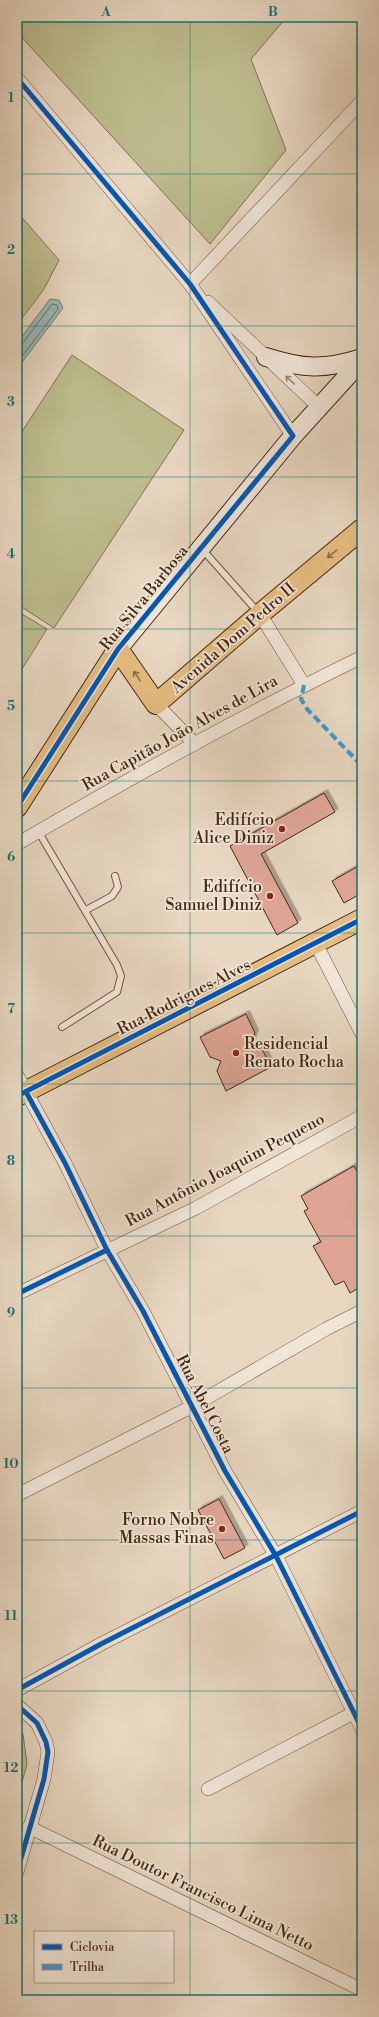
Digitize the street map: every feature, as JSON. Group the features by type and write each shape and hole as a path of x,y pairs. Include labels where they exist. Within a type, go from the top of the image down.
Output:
{"main road":[{"path":"266,357 290,365 315,368 340,365 362,359"},
{"name":"Rua Silva Barbosa","path":"17,807 118,649 293,436 362,359"},
{"name":"Avenida Dom Pedro II","path":"118,649 156,704 260,614 362,529"},
{"name":"Rua Rodrigues Alves","path":"20,1088 316,944 362,919"}],"street":[{"path":"17,78 190,284 293,436"},
{"path":"190,284 362,101"},
{"path":"190,284 318,407"},
{"path":"260,614 304,685"},
{"name":"Rua Capitão João Alves de Lira","path":"17,844 195,744 304,685 362,657"},
{"path":"156,704 195,744"},
{"path":"316,944 362,1034"},
{"name":"Rua Abel Costa","path":"20,1088 65,1164 108,1250 143,1311 225,1471 276,1556 358,1711 362,1728"},
{"name":"Rua Antônio Joaquim Pequeno","path":"17,1294 196,1208 362,1116"},
{"path":"17,1495 191,1407 326,1329 362,1311"},
{"path":"17,1690 108,1641 362,1511"},
{"path":"17,1705 37,1723 46,1742 48,1752 45,1773 17,1872"},
{"path":"208,1789 358,1711"},
{"name":"Rua Doutor Francisco Lima Netto","path":"29,1827 362,1990"}],"lane":[{"path":"201,547 260,614"},
{"path":"38,831 86,910 117,965 121,976 117,992 62,1027"},
{"path":"86,910 112,896 118,887 115,876"}],"shaded area":[{"path":"17,17 287,17 251,59 286,150 210,244 17,32"},
{"path":"17,212 59,260 44,289 17,325"},
{"path":"72,355 184,430 54,628 17,604 17,439"},
{"path":"17,611 47,629 17,677"},
{"path":"17,1730 23,1734 27,1764 17,1800"}],"water":[{"path":"50,299 59,300 63,308 17,369 17,343"}],"building":[{"path":"324,793 335,812 261,854 298,923 277,935 230,846"},
{"path":"362,864 362,893 344,903 332,881"},
{"name":"Residencial Renato Rocha","path":"246,1014 255,1033 251,1045 262,1049 271,1067 226,1091 217,1071 221,1061 210,1057 200,1037"},
{"path":"354,1166 362,1181 362,1286 350,1293 344,1281 335,1285 313,1246 321,1242 304,1211 308,1209 301,1196"},
{"name":"Forno Nobre Massas Finas","path":"219,1499 245,1548 224,1559 198,1510"}],"marked path":[{"path":"304,685 301,699 307,709 362,766"}],"cycle path":[{"path":"17,78 190,284 293,436 118,649 17,807"},
{"path":"17,1096 362,919"},
{"path":"26,1092 65,1163 107,1250 143,1311 225,1471 276,1556 362,1729"},
{"path":"17,1294 107,1250"},
{"path":"17,1690 101,1644 362,1511"},
{"path":"17,1705 37,1723 46,1742 48,1752 44,1779 17,1872"}],"place":[{"name":"Edifício Alice Diniz","path":"282,829"},
{"name":"Edifício Samuel Diniz","path":"270,896"},
{"name":"Residencial Renato Rocha","path":"236,1053"},
{"name":"Forno Nobre Massas Finas","path":"222,1529"}]}
